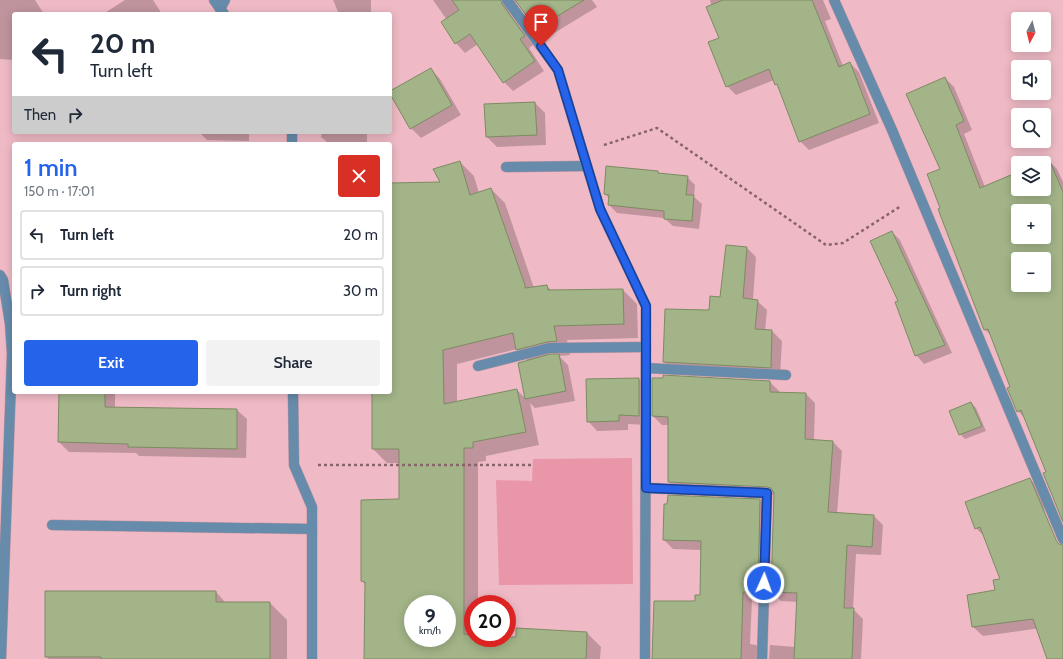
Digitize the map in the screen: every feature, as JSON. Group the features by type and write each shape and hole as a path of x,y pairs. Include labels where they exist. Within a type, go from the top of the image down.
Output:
{"street":[{"path":"214,0 223,8"},
{"path":"507,0 558,70 600,209 646,306 645,659"},
{"path":"834,0 892,130 1063,539"},
{"path":"506,167 587,166"},
{"path":"0,275 3,280 12,344"},
{"path":"478,366 549,348 646,347"},
{"path":"646,368 786,375"},
{"path":"1,659 12,379"},
{"path":"293,394 294,465 312,507 312,659"},
{"path":"646,488 767,493 762,659"},
{"path":"52,525 312,529"}],"path":[{"path":"583,151 657,128 826,245 843,244 919,194"},
{"path":"294,465 533,466"}],"shaded area":[{"path":"632,458 633,584 499,585 496,480 532,481 533,459"}],"building":[{"path":"452,0 501,0 502,4 525,36 520,39 535,61 503,83 470,34 455,44 441,22 459,10"},
{"path":"515,0 584,0 536,29"},
{"path":"723,0 812,0 839,67 850,62 870,114 799,142 777,84 775,85 769,69 726,87 708,42 719,38 706,7"},
{"path":"431,68 452,105 410,129 392,98 392,90"},
{"path":"945,77 964,121 956,125 980,188 1011,175 1011,196 1051,196 1051,164 1063,192 1063,522 1043,473 1046,472 1021,410 1017,412 1007,388 1010,387 988,329 984,330 938,209 940,208 927,174 940,169 906,94"},
{"path":"535,102 537,135 486,137 484,104"},
{"path":"460,161 470,195 491,188 525,288 547,285 548,290 623,289 624,324 554,326 557,341 516,350 513,333 443,350 444,404 517,389 526,432 473,442 473,448 464,448 464,647 516,647 516,628 587,632 586,659 364,659 365,582 361,581 361,500 399,499 399,449 372,449 372,394 392,394 392,183 440,182 433,169"},
{"path":"606,166 658,171 658,173 688,176 686,195 694,195 692,221 664,219 664,211 608,205 609,195 604,194"},
{"path":"892,231 945,345 915,356 895,302 898,301 870,241"},
{"path":"726,245 747,247 743,298 758,300 755,329 772,330 771,368 663,362 665,309 709,310 710,296 720,297"},
{"path":"550,354 559,354 566,391 525,399 518,363"},
{"path":"663,375 770,381 770,392 806,393 805,439 833,441 828,512 874,515 872,547 847,545 844,608 854,608 852,659 794,659 797,593 771,592 774,493 771,488 668,482 668,417 652,416 652,378 663,378"},
{"path":"639,378 639,416 619,415 619,421 587,422 586,379"},
{"path":"59,394 105,394 105,407 237,409 237,449 128,447 128,444 58,442"},
{"path":"971,402 982,426 959,435 949,411"},
{"path":"1030,478 1057,542 1063,545 1063,659 1047,659 1033,619 972,627 967,595 995,590 993,580 1000,579 980,527 975,529 965,502"},
{"path":"668,495 760,499 758,592 743,592 741,659 652,659 654,601 695,601 695,595 700,595 701,541 663,540 664,504 667,504"},
{"path":"45,591 216,591 216,602 270,602 270,659 101,659 101,657 45,657"}],"route":[{"path":"541,46 558,70 600,209 646,306 646,488 767,493 764,583"}]}
